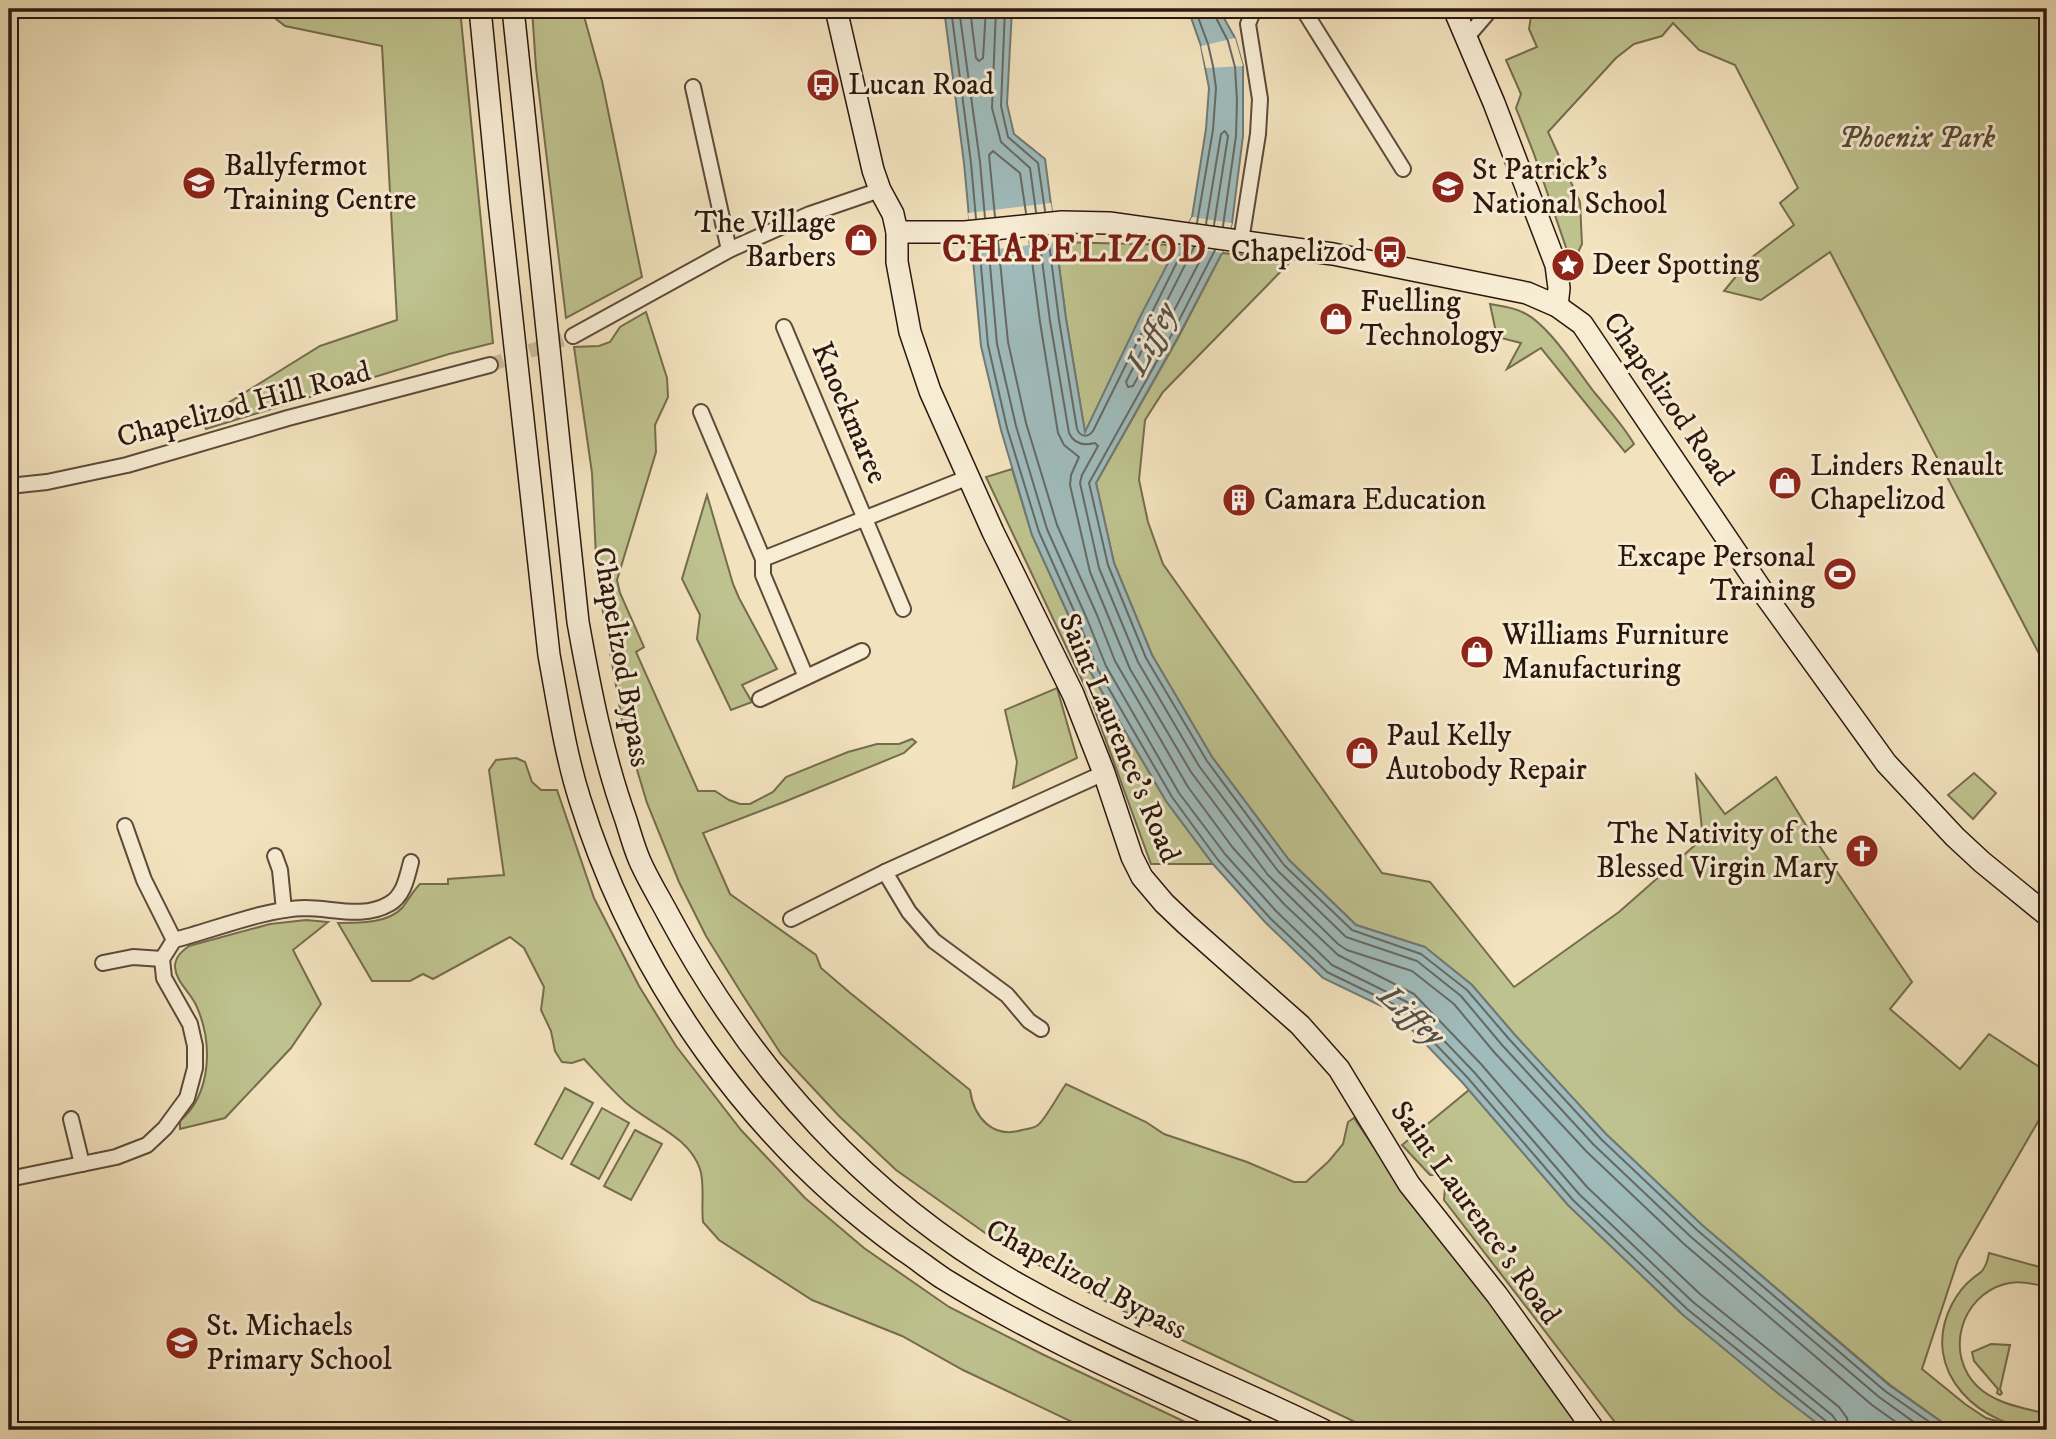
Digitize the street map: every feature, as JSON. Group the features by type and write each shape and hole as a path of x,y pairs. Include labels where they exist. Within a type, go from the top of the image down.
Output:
{"main road":[{"path":"480,9 549,655 579,798 599,856 630,924 669,996 713,1063 767,1129 811,1174 871,1227 943,1278 1021,1322 1117,1371 1244,1430"},
{"name":"Chapelizod Bypass","path":"513,9 578,622 592,699 615,791 639,859 694,961 741,1033 791,1097 842,1151 895,1200 970,1254 1022,1286 1090,1322 1323,1430"},
{"path":"836,9 871,163 880,190"},
{"path":"1454,9 1494,103 1556,265 1559,288 1556,306"},
{"name":"Saint Laurence's Road","path":"880,190 893,214 897,232 897,262 911,332 930,391 993,532 1073,694 1104,773 1132,857 1142,877 1164,904 1300,1025 1339,1069 1409,1184 1497,1295 1594,1430"},
{"name":"Chapelizod Road","path":"897,232 965,232 1062,222 1110,223 1333,254 1527,293 1556,306 1582,324 1767,597 1886,763 1955,837 2047,915"}],"street":[{"path":"1236,240 1259,122 1259,89 1248,24 1254,9"},
{"path":"1303,9 1403,169"},
{"path":"1465,38 1491,9"},
{"path":"693,86 729,250"},
{"path":"573,336 729,250 810,214 880,190"},
{"name":"Knockmaree","path":"784,327 903,610"},
{"name":"Chapelizod Hill Road","path":"9,486 47,482 127,465 288,418 491,365"},
{"path":"701,412 763,559 763,575 806,677"},
{"name":"Knockmaree","path":"763,559 969,477"},
{"path":"760,699 862,651"},
{"path":"791,919 885,872 1104,773"},
{"path":"125,826 144,880 174,940"},
{"path":"275,856 284,910"},
{"path":"9,1180 116,1157 147,1145 165,1128 187,1098 195,1068 195,1046 190,1024 164,978 162,959 174,940 284,910 306,908 348,913 375,910 391,903 400,893 411,862"},
{"path":"885,872 909,912 934,940 1007,995 1029,1021 1041,1029"},
{"path":"103,963 133,957 162,959"},
{"path":"71,1119 82,1164"}],"green space":[{"path":"356,9 460,9 493,343 206,429 202,419 320,346 397,320 382,46 285,26 271,15 302,17"},
{"path":"532,9 582,9 602,81 642,277 566,318 536,68"},
{"name":"Phoenix Park","path":"1529,9 2047,9 2047,669 1830,252 1761,300 1724,291 1751,258 1794,225 1780,203 1798,188 1735,65 1699,50 1673,23 1662,36 1634,44 1616,58 1548,132 1580,202 1582,244 1572,265 1516,108 1521,94 1506,60 1537,47 1529,29 1532,10"},
{"path":"1056,242 1177,245 1085,433 1066,319"},
{"path":"1222,253 1292,260 1163,392 1145,420 1139,480 1148,522 1163,564 1382,873 1430,882 1514,987 1619,912 1703,838 1696,775 1725,814 1776,777 1912,982 1890,1009 1960,1069 1989,1034 2047,1072 2047,1106 1958,1260 1922,1369 1986,1418 2029,1430 1953,1430 1890,1385 1702,1225 1606,1134 1472,985 1424,947 1356,925 1289,860 1212,757 1152,655 1114,563 1096,483 1178,338"},
{"path":"1490,304 1518,310 1532,317 1561,348 1634,444 1625,452 1541,348 1507,369 1521,343 1497,337"},
{"path":"646,312 667,378 668,397 655,425 656,452 617,580 644,647 636,652 698,791 715,791 729,800 750,804 773,792 786,777 848,752 877,744 899,744 912,739 916,742 904,753 703,833 730,894 816,955 821,968 970,1090 976,1109 994,1129 1012,1132 1037,1126 1066,1084 1146,1122 1164,1134 1247,1162 1294,1182 1306,1182 1343,1144 1348,1122 1354,1118 1386,1165 1489,1298 1583,1430 1372,1430 1146,1323 1005,1247 896,1170 839,1116 781,1054 706,936 679,882 647,803 622,720 597,578 592,473 574,347 599,346 610,342 620,327"},
{"path":"1012,469 1032,535 1073,625 1091,673 1166,801 1213,864 1151,864 1090,697 986,477"},
{"path":"707,495 733,584 777,669 742,685 752,702 731,710 697,639 700,615 682,579"},
{"path":"1057,688 1077,758 1013,788 1017,762 1005,710"},
{"path":"516,758 525,762 532,782 541,790 557,790 594,898 639,986 676,1046 741,1130 805,1198 864,1248 949,1307 1202,1430 1089,1430 963,1370 902,1336 812,1300 719,1240 703,1222 700,1169 687,1148 667,1131 634,1110 584,1059 572,1063 562,1062 555,1051 551,1031 541,1010 544,987 524,948 510,937 433,979 423,974 410,981 372,981 338,923 389,917 403,907 420,884 448,884 448,879 504,875 489,770 496,760"},
{"path":"1974,773 1996,793 1973,819 1948,795"},
{"path":"306,920 328,922 293,950 321,1004 291,1048 225,1118 180,1129 180,1121 191,1109 204,1082 207,1051 202,1019 176,972 177,958 189,946 270,924"},
{"path":"565,1088 593,1103 562,1159 535,1144"},
{"path":"1469,1090 1568,1205 1682,1314 1826,1430 1621,1430 1444,1200 1445,1186 1436,1175 1430,1175 1402,1145"},
{"path":"602,1108 629,1123 599,1179 571,1164"},
{"path":"635,1130 662,1144 631,1200 604,1186"},
{"path":"1989,1253 2047,1269 2047,1287 2026,1283 2005,1284 1977,1301 1962,1328 1962,1359 1968,1374 1985,1393 2011,1405 2047,1414 2047,1430 2000,1420 1979,1408 1962,1392 1950,1374 1943,1352 1943,1329 1952,1304 1966,1284 1983,1270"},
{"path":"1991,1344 2010,1345 2000,1395 1974,1361 1972,1352"}],"water":[{"name":"Liffey","path":"944,9 1012,9 1007,104 1014,134 1045,159 1066,319 1085,432 1192,217 1206,129 1209,88 1201,46 1188,9 1219,9 1235,38 1243,66 1243,136 1232,223 1222,253 1096,483 1114,563 1152,655 1212,757 1289,860 1356,925 1425,947 1472,985 1606,1134 1702,1225 1889,1385 1953,1430 1826,1430 1780,1395 1682,1314 1568,1205 1462,1082 1396,1013 1323,978 1265,922 1213,864 1166,801 1091,673 1073,625 1032,535 1001,430 981,346 964,163"}],"pier":[{"path":"1235,38 1243,66 1206,68 1201,46"},
{"path":"1051,203 1056,242 973,252 968,213"},
{"path":"1192,217 1232,223 1222,253 1177,245"}],"tunnel":[{"path":"490,365 573,336"}],"place":[{"name":"Lucan Road","path":"823,85"},
{"name":"Ballyfermot Training Centre","path":"199,183"},
{"name":"St Patrick's National School","path":"1448,187"},
{"name":"The Village Barbers","path":"861,240"},
{"name":"Chapelizod","path":"1390,252"},
{"name":"Deer Spotting","path":"1568,265"},
{"name":"Fuelling Technology","path":"1336,319"},
{"name":"Linders Renault Chapelizod","path":"1785,483"},
{"name":"Camara Education","path":"1239,500"},
{"name":"Excape Personal Training","path":"1840,574"},
{"name":"Williams Furniture Manufacturing","path":"1477,652"},
{"name":"Paul Kelly Autobody Repair","path":"1362,753"},
{"name":"The Nativity of the Blessed Virgin Mary","path":"1862,851"},
{"name":"St. Michaels Primary School","path":"182,1343"}],"district":[{"name":"CHAPELIZOD","path":"1075,250"}]}
